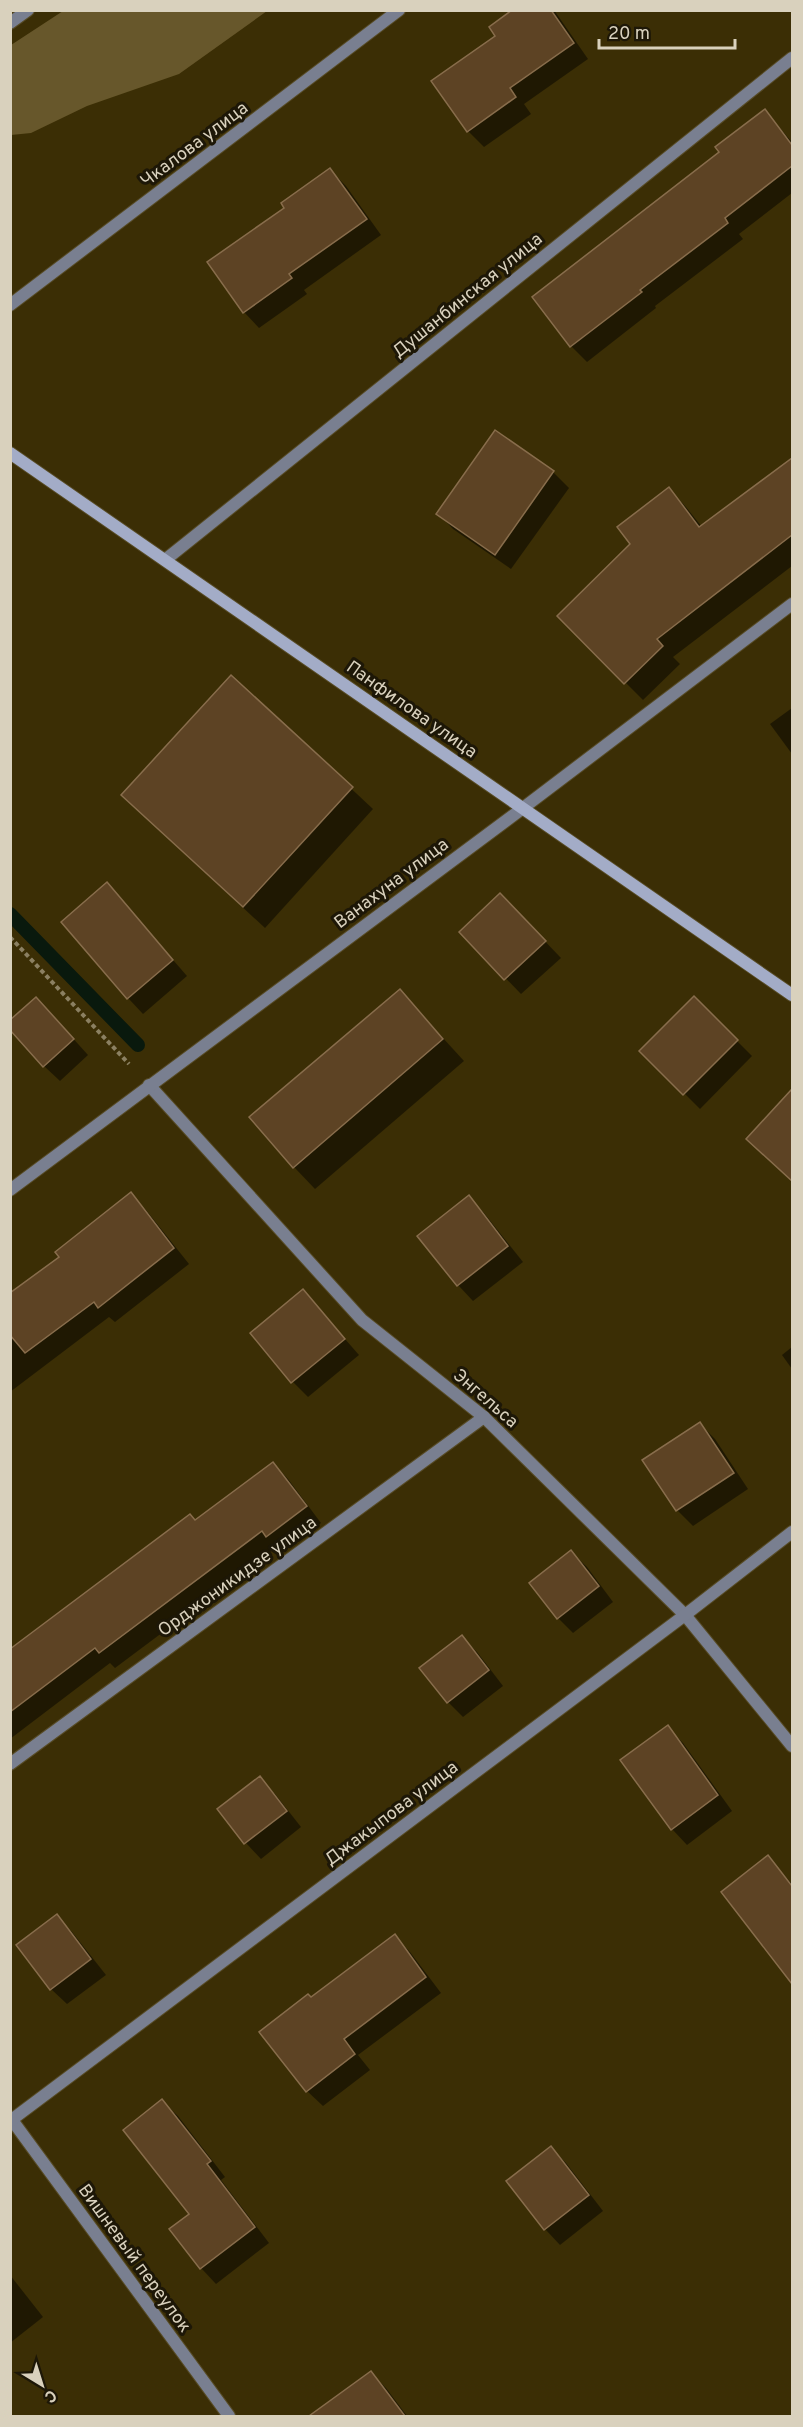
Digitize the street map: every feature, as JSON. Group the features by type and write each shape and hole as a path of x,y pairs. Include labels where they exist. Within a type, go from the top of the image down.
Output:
{"street":[{"path":"10,23 28,10"},
{"name":"Чкалова улица","path":"10,305 399,10"},
{"name":"Душанбинская улица","path":"165,560 792,58"},
{"name":"Панфилова улица","path":"10,453 792,995"},
{"name":"Ванахуна улица","path":"10,1190 523,808 792,604"},
{"name":"Энгельса","path":"149,1085 362,1320 484,1417 685,1615 792,1746"},
{"name":"Орджоникидзе улица","path":"10,1764 484,1417"},
{"name":"Джакыпова улица","path":"11,2120 685,1615 792,1532"},
{"name":"Вишневый переулок","path":"11,2120 229,2416"}],"path":[{"path":"10,937 149,1085"}],"shaded area":[{"path":"63,11 267,11 179,74 87,106 31,133 11,135 11,45"}],"building":[{"path":"512,10 551,10 574,43 510,88 516,97 467,132 431,81 495,36 489,27"},
{"path":"765,109 792,145 792,166 725,218 728,223 570,347 532,297 719,152 715,147"},
{"path":"330,168 367,219 289,274 292,278 243,313 207,262 284,208 281,203"},
{"path":"495,430 554,471 495,555 436,514"},
{"path":"792,458 792,535 657,639 663,646 624,684 557,616 630,544 617,527 669,487 699,527"},
{"path":"231,675 353,787 243,907 121,795"},
{"path":"107,882 173,960 127,999 61,922"},
{"path":"500,893 546,941 504,980 459,932"},
{"path":"400,989 443,1039 293,1168 249,1117"},
{"path":"694,996 738,1040 683,1095 639,1051"},
{"path":"36,997 74,1039 43,1067 10,1030 10,1020"},
{"path":"792,1089 792,1181 746,1139"},
{"path":"131,1192 174,1248 98,1308 94,1302 25,1353 10,1335 10,1293 59,1257 55,1252"},
{"path":"469,1195 508,1246 457,1286 417,1236"},
{"path":"303,1289 345,1339 291,1383 250,1333"},
{"path":"700,1422 734,1473 676,1511 642,1460"},
{"path":"273,1462 307,1506 266,1537 262,1531 99,1653 95,1648 10,1712 10,1649 190,1514 195,1520"},
{"path":"571,1550 599,1586 557,1619 529,1583"},
{"path":"462,1635 489,1670 447,1703 419,1668"},
{"path":"668,1725 718,1795 671,1830 620,1760"},
{"path":"260,1776 287,1811 244,1844 217,1809"},
{"path":"768,1855 792,1886 792,1984 721,1892"},
{"path":"57,1914 91,1959 50,1990 16,1945"},
{"path":"395,1934 426,1977 344,2039 355,2054 306,2092 259,2032 308,1994 311,1997"},
{"path":"162,2099 211,2161 207,2164 255,2227 200,2269 169,2229 189,2214 123,2130"},
{"path":"551,2146 589,2195 544,2230 506,2181"},
{"path":"371,2371 405,2416 309,2416"}],"waterway":[{"path":"10,914 138,1045"}]}
